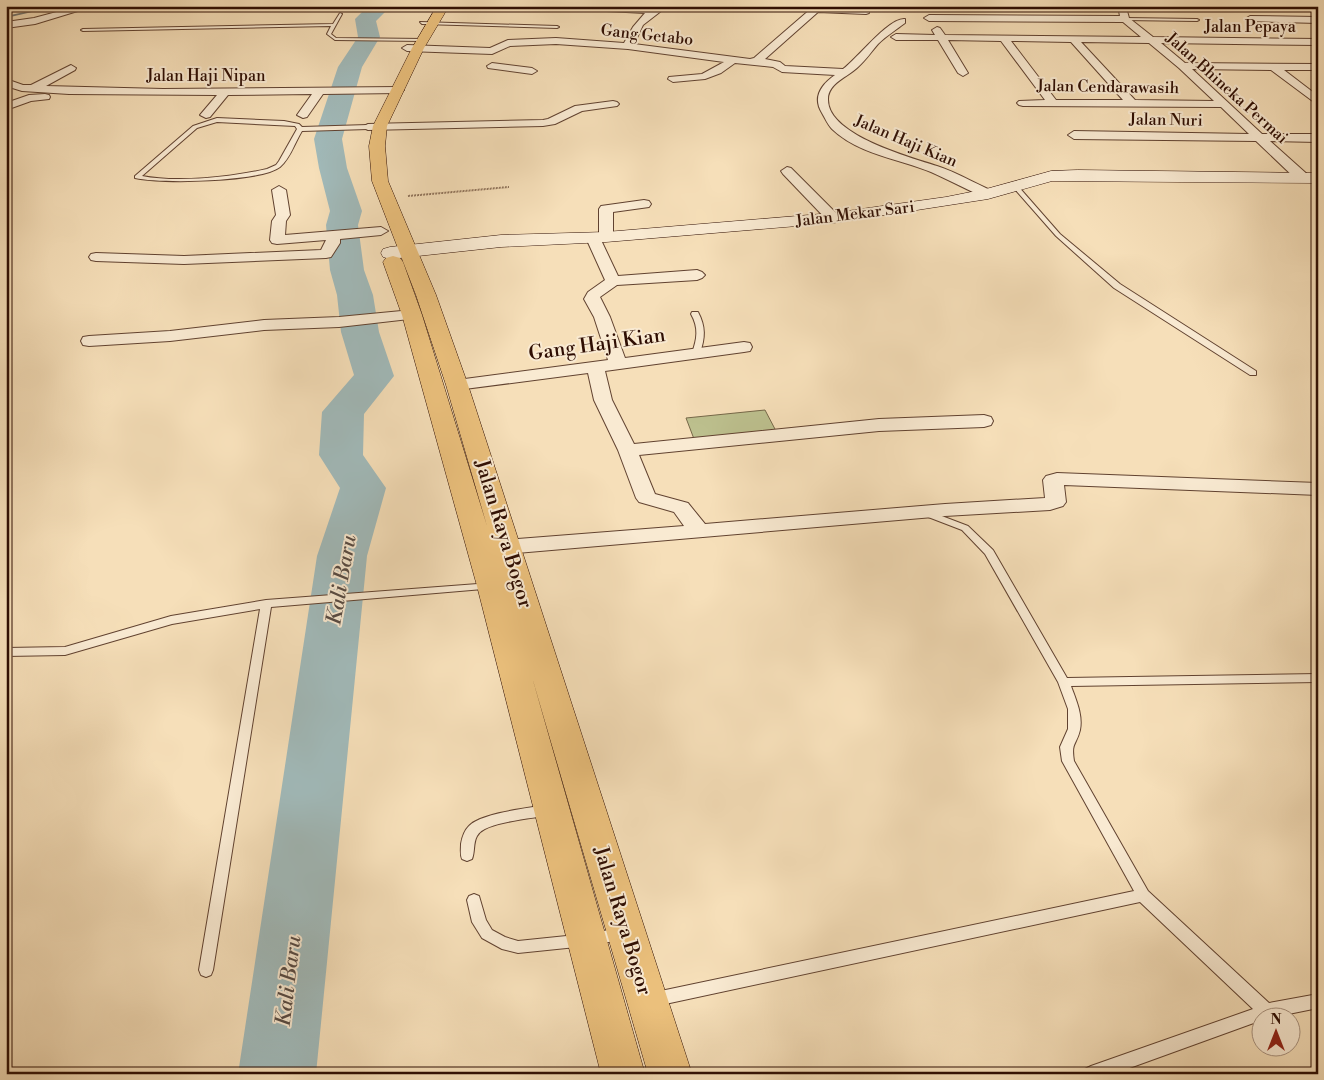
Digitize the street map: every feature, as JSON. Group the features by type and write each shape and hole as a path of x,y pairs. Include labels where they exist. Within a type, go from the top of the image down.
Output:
{"highway":[{"name":"Jalan Raya Bogor","path":"420,31 383,90 367,127 364,147 366,182 384,242 457,385 506,547 504,585"},
{"name":"Jalan Raya Bogor","path":"367,127 377,146 380,181 387,198 384,242"},
{"name":"Jalan Raya Bogor","path":"415,302 504,585 570,805 625,933 670,1074"},
{"name":"Jalan Raya Bogor","path":"570,805 586,940 623,1074"}],"main road":[{"name":"Jalan Mekar Sari","path":"384,242 501,241 600,237 833,218 946,202 988,194 1051,176 1078,174 1310,178"}],"street":[{"path":"6,25 90,6"},
{"path":"663,40 629,42 632,31 666,6"},
{"path":"588,7 654,14"},
{"path":"963,73 927,15 1180,8"},
{"path":"754,62 816,9 866,11"},
{"name":"Jalan Bhineka Permai","path":"1121,11 1151,41 1182,66 1258,137 1310,178"},
{"path":"1298,11 1316,21"},
{"path":"1250,19 1316,21"},
{"name":"Jalan Haji Kian","path":"902,21 876,41 869,51 846,72 831,82 825,90 822,99 829,116 846,135 901,159 934,169 988,194"},
{"name":"Gang Getabo","path":"420,31 492,51 505,44 527,42 629,42 732,60 776,64 782,69 846,72"},
{"name":"Jalan Pepaya","path":"896,38 1318,42"},
{"path":"1004,39 1053,103"},
{"path":"1074,40 1132,104"},
{"path":"492,51 502,60 499,64 489,66 532,72"},
{"path":"673,80 703,78 712,75 732,60"},
{"path":"1182,66 1318,67"},
{"path":"1274,67 1318,102"},
{"path":"33,88 71,68"},
{"name":"Jalan Haji Nipan","path":"9,86 224,93 383,90"},
{"path":"6,107 29,98 46,97 63,89"},
{"path":"303,115 324,91"},
{"path":"206,115 224,93"},
{"name":"Jalan Cendarawasih","path":"1023,103 1223,104"},
{"path":"367,127 543,123 551,122 579,108 613,104"},
{"name":"Jalan Nuri","path":"1074,134 1318,138"},
{"path":"787,171 833,218"},
{"path":"279,190 283,215 279,221 277,240 334,236 384,242"},
{"path":"613,281 600,237 606,209 644,204"},
{"path":"96,257 184,260 326,254 333,243 334,236"},
{"path":"618,363 602,317 592,299 594,294 613,281 697,274"},
{"path":"89,341 170,336 264,325 373,319 415,302"},
{"name":"Gang Haji Kian","path":"457,385 744,348"},
{"path":"595,366 603,400 628,450 646,498 681,507 700,532"},
{"path":"628,450 879,425 984,421"},
{"path":"506,547 1050,504 1056,502 1053,480 1057,479 1318,489"}],"lane":[{"path":"1121,11 1197,20"},
{"path":"340,14 328,34 335,40 355,40 420,31 557,27"},
{"path":"83,30 333,26"},
{"path":"300,129 278,166 269,171 197,179 148,179 137,177 195,127 217,120 284,123 297,125 300,129 367,127"},
{"path":"1015,186 1058,235 1117,286 1253,373"},
{"path":"695,314 701,323 702,332 696,353"},
{"path":"925,513 965,528 989,552 1064,682 1074,709 1074,729 1066,747 1068,760 1143,896 1263,1008"},
{"path":"6,652 65,651 171,620 266,604 504,585"},
{"path":"206,970 266,604"},
{"path":"1064,682 1318,678"},
{"path":"467,855 471,833 475,827 486,822 570,805"},
{"path":"646,1001 1143,896"},
{"path":"474,900 479,922 487,934 502,943 518,947 586,940 625,933"},
{"path":"1282,1008 1318,1001"},
{"path":"1091,1074 1252,1016"}],"path":[{"path":"387,198 509,187"}],"green space":[{"path":"765,410 776,431 694,439 686,418"}],"waterway":[{"path":"6,17 57,6"},
{"name":"Kali Baru","path":"277,1074 342,556 363,488 341,455 343,412 374,376 360,332 355,295 347,270 342,225 346,211 333,168 328,139 350,67 369,37 365,19 381,6"}]}
